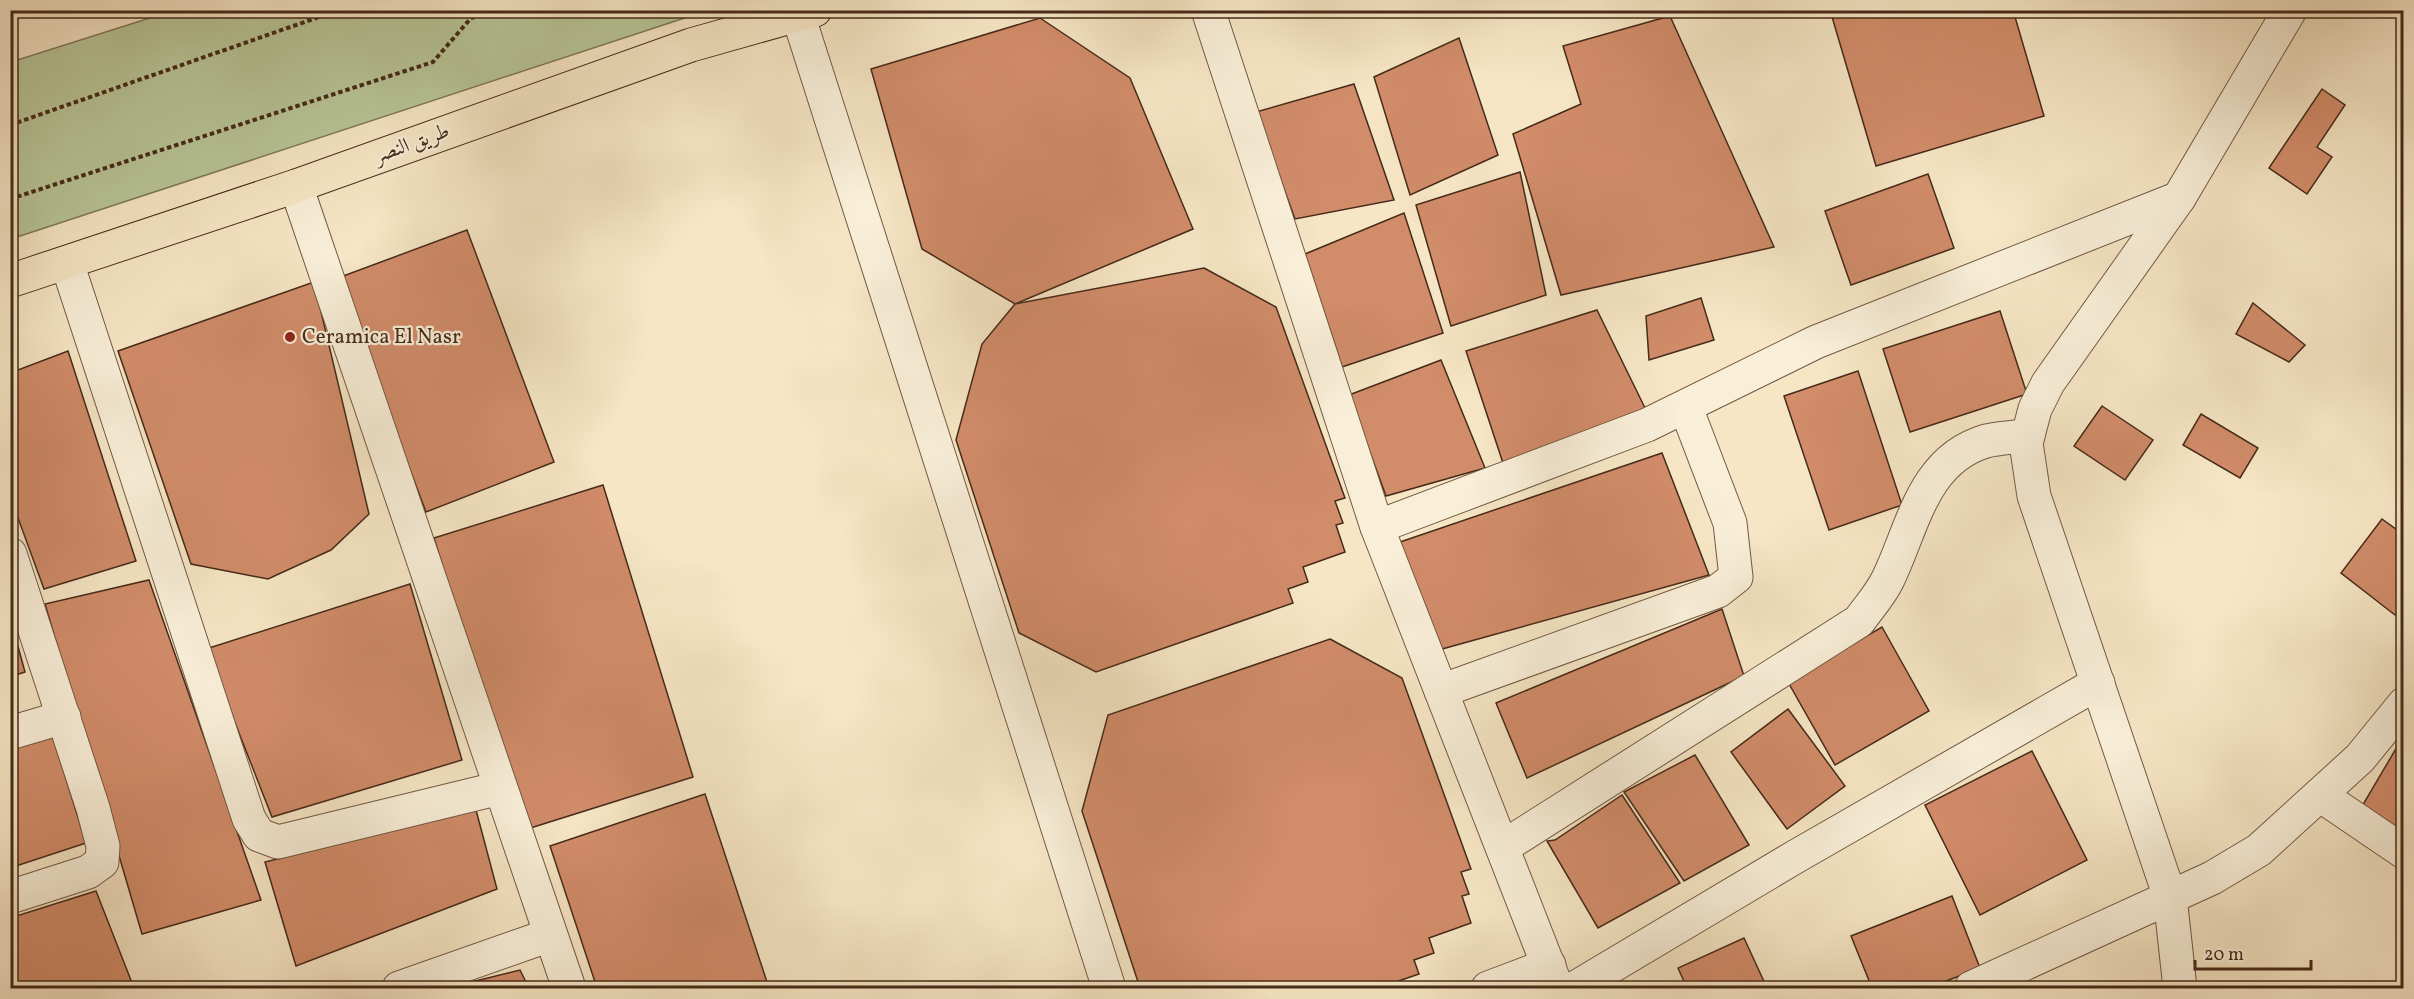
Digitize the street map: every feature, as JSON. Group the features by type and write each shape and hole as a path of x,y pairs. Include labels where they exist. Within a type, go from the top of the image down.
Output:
{"main road":[{"name":"طريق النصر","path":"10,281 296,186 691,45 806,13"}],"street":[{"path":"1208,10 1377,527 1553,977 1488,988"},
{"path":"2180,988 2170,897 2034,496 2026,443 2035,409 2048,383 2178,198 2290,10"},
{"path":"806,13 1109,988"},
{"path":"296,186 569,988"},
{"path":"1377,527 1647,425 1686,408 1816,342 2178,198"},
{"path":"66,263 249,819 259,835 278,842 500,788"},
{"path":"1441,691 1718,591 1736,577 1730,523 1686,408"},
{"path":"1503,847 1859,621 1887,581 1922,494 1936,475 1957,456 1985,442 2028,436"},
{"path":"10,554 104,846 102,862 88,872 10,897"},
{"path":"1575,988 1795,857 2098,683"},
{"path":"1971,988 2212,878 2259,850 2360,758 2403,704"},
{"path":"10,733 64,717"},
{"path":"2320,795 2403,852"},
{"path":"399,988 550,935"}],"path":[{"path":"10,125 339,10"},
{"path":"10,199 433,62 471,18 497,10"}],"green space":[{"path":"172,11 706,11 11,239 11,62"}],"building":[{"path":"1830,10 2013,10 2044,116 1876,166"},
{"path":"1670,16 1774,247 1561,295 1513,134 1581,104 1563,46"},
{"path":"1040,18 1130,78 1193,229 1015,304 922,249 871,69"},
{"path":"1459,38 1498,155 1410,195 1374,77"},
{"path":"1354,84 1394,200 1295,219 1256,112"},
{"path":"2322,89 2345,105 2317,147 2332,157 2307,194 2269,168"},
{"path":"1520,172 1546,295 1451,326 1416,205"},
{"path":"1928,174 1954,248 1851,285 1825,211"},
{"path":"1404,213 1443,333 1342,367 1305,254"},
{"path":"467,230 554,462 426,512 338,278"},
{"path":"1204,268 1276,307 1345,498 1335,501 1343,523 1336,525 1345,552 1303,567 1308,582 1288,589 1293,603 1096,672 1019,633 956,440 982,344 1015,304"},
{"path":"314,282 369,514 331,550 268,579 191,564 118,351"},
{"path":"1701,298 1714,340 1649,360 1646,316"},
{"path":"2253,303 2305,345 2289,362 2236,334"},
{"path":"1597,310 1647,412 1503,463 1466,351"},
{"path":"2000,311 2027,394 1910,432 1883,349"},
{"path":"68,351 136,561 44,589 10,496 10,373"},
{"path":"1441,360 1485,468 1386,496 1349,395"},
{"path":"1858,371 1902,505 1829,530 1784,396"},
{"path":"2102,406 2153,440 2125,480 2074,446"},
{"path":"2201,414 2258,448 2240,478 2183,445"},
{"path":"1662,453 1709,575 1442,649 1400,542"},
{"path":"603,485 693,777 524,830 434,538"},
{"path":"2382,519 2404,535 2404,611 2395,615 2341,573"},
{"path":"149,580 261,900 142,934 45,604"},
{"path":"410,584 462,760 272,817 206,649"},
{"path":"1722,609 1744,676 1527,778 1496,703"},
{"path":"10,617 25,672 10,677"},
{"path":"1882,627 1929,711 1835,765 1788,682"},
{"path":"1330,639 1402,678 1471,869 1461,872 1469,894 1462,896 1471,923 1429,938 1434,953 1414,960 1419,974 1378,988 1140,988 1082,811 1108,715"},
{"path":"1788,709 1845,786 1787,829 1731,752"},
{"path":"52,734 86,843 10,868 10,748"},
{"path":"2404,735 2404,837 2361,808"},
{"path":"2032,751 2087,860 1980,915 1925,805"},
{"path":"1695,755 1749,845 1684,881 1624,792"},
{"path":"705,794 769,988 597,988 550,846"},
{"path":"1622,795 1680,883 1598,928 1547,841 1555,840"},
{"path":"476,810 497,889 296,966 265,862"},
{"path":"96,891 134,988 10,988 10,918"},
{"path":"1952,896 1980,968 1928,988 1872,988 1851,936"},
{"path":"1744,938 1767,988 1687,988 1678,968"},
{"path":"520,970 529,988 447,988"}],"place":[{"name":"Ceramica El Nasr","path":"290,337"}]}
